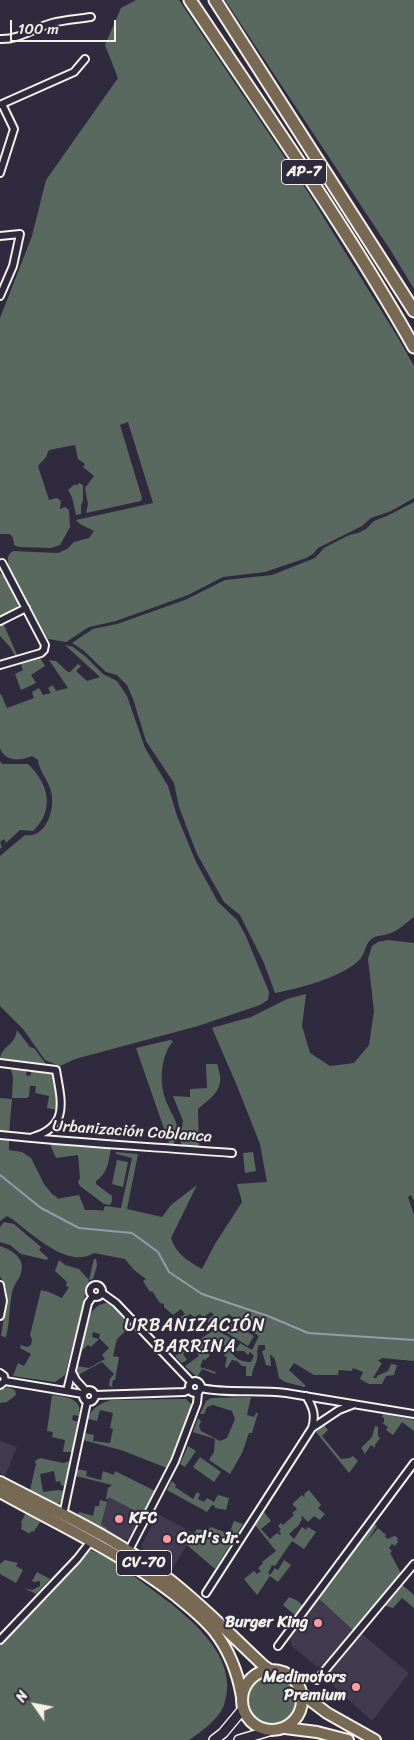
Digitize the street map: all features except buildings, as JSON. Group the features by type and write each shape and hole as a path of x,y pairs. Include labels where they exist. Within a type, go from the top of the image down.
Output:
{"highway":[{"name":"AP-7","path":"190,0 391,306 414,347"},
{"name":"AP-7","path":"215,0 414,311"}],"main road":[{"name":"CV-70","path":"0,1482 128,1552 170,1580 223,1626 258,1661 270,1670 286,1673 292,1677 299,1685 302,1694 327,1713 375,1740"},
{"name":"CV-70","path":"0,1492 91,1541 160,1584 209,1625 232,1660 239,1681 243,1709"},
{"path":"242,1698 248,1682 262,1672 270,1670"},
{"path":"285,1728 294,1722 299,1714 302,1694"},
{"path":"214,1740 223,1733 243,1709 253,1724 270,1730"},
{"path":"239,1740 270,1730 285,1728 317,1732 348,1740"}],"street":[{"path":"0,39 23,35 52,23 91,17"},
{"path":"0,173 14,129 1,105 74,72 85,60"},
{"path":"0,236 20,234 13,266 0,296"},
{"path":"0,666 41,653 45,645 2,563"},
{"path":"0,620 26,608"},
{"name":"Urbanización Coblanca","path":"0,1063 56,1070 60,1104 57,1123 50,1130 30,1138"},
{"name":"Urbanización Coblanca","path":"0,1135 232,1153"},
{"path":"0,1285 3,1301 0,1316"},
{"path":"93,1296 90,1288 100,1286 102,1293 116,1303 192,1382 199,1382 200,1391 197,1403 175,1461 128,1552"},
{"path":"93,1296 100,1296 102,1293"},
{"path":"67,1391 88,1304 93,1296"},
{"path":"63,1515 87,1402 84,1399 84,1392 72,1372"},
{"path":"0,1373 4,1376 2,1383 67,1391 84,1392 91,1390 95,1395"},
{"path":"192,1382 189,1385 190,1390 194,1394 200,1391 213,1390 270,1391 414,1414"},
{"path":"95,1395 184,1392 190,1390"},
{"path":"87,1402 92,1402 95,1395"},
{"path":"306,1396 312,1405 314,1414 312,1428"},
{"path":"206,1593 312,1428 339,1410 353,1405"},
{"path":"278,1646 414,1463"},
{"path":"0,1640 77,1559 91,1541"},
{"path":"317,1680 414,1564"}],"shaded area":[{"path":"0,1441 17,1447 5,1476 0,1473"},
{"path":"109,1496 143,1515 133,1534 128,1539 120,1539 100,1528"},
{"path":"158,1514 194,1533 173,1568 142,1547"},
{"path":"318,1598 354,1631 326,1665 317,1667 292,1646 290,1638"},
{"path":"362,1634 409,1673 372,1721 325,1678"}],"green space":[{"path":"136,0 179,0 306,189 414,366 414,498 391,511 371,518 362,526 318,548 306,558 265,572 223,577 188,595 116,621 89,627 66,642 48,639 10,570 9,555 13,551 58,553 67,549 74,542 89,538 94,531 76,520 153,503 128,422 120,425 142,498 141,501 86,513 88,504 85,488 94,476 83,467 85,464 78,459 75,445 49,450 38,466 49,500 57,498 61,501 60,509 65,507 69,510 70,527 60,545 51,548 19,547 14,545 10,534 0,534 0,318 32,236 46,180 118,78 105,45 121,8"},
{"path":"225,0 414,0 414,289 391,251"},
{"path":"79,483 83,485 83,501 81,514 76,515 72,497 68,490"},
{"path":"414,502 414,917 395,931 386,935 376,936 370,940 361,958 345,970 308,985 275,993 264,963 240,915 224,902 197,854 179,807 174,783 146,741 127,685 117,675 106,672 83,650 72,643 93,629 117,624 185,600 225,580 272,575 315,558 324,548 349,535 366,529 374,521"},
{"path":"0,573 6,578 20,602 15,610 0,617"},
{"path":"3,623 18,657 16,657 0,636 0,624"},
{"path":"65,645 73,647 103,674 117,681 127,696 145,748 168,786 177,816 196,862 218,902 237,920 245,934 269,992 268,1000 260,1005 198,1026 75,1059 60,1066 45,1060 23,1029 0,1006 0,856 25,835 33,835 44,827 51,812 52,795 38,760 32,756 23,759 13,759 2,753 0,748 0,695 7,708 34,698 32,692 39,688 43,695 51,693 48,688 53,685 56,691 68,688 49,660 56,661 68,672 78,664 81,666 76,671 87,681 100,677"},
{"path":"39,656 45,666 31,675 36,683 21,690 15,674 23,670 20,662"},
{"path":"0,761 2,764 28,764 41,780 47,797 47,806 44,814 40,823 33,831 20,830 6,843 4,839 0,842"},
{"path":"388,940 414,943 414,1201 411,1195 408,1197 414,1215 414,1361 382,1358 378,1361 382,1363 373,1378 377,1378 377,1376 388,1371 391,1364 397,1365 394,1375 386,1376 382,1384 369,1384 360,1379 363,1372 353,1368 352,1371 339,1370 338,1375 314,1375 294,1363 289,1370 306,1386 304,1387 285,1382 279,1378 275,1359 270,1354 271,1366 266,1365 262,1351 265,1350 265,1345 259,1345 252,1376 246,1376 246,1366 242,1366 237,1361 232,1360 227,1368 225,1367 227,1357 224,1356 228,1348 216,1341 207,1353 210,1355 205,1360 203,1359 200,1367 216,1372 215,1374 202,1369 197,1377 185,1366 199,1356 193,1347 183,1354 187,1360 182,1363 175,1356 214,1330 212,1328 219,1320 213,1320 209,1324 207,1320 214,1315 211,1312 203,1317 200,1314 194,1317 190,1314 178,1322 176,1320 185,1314 181,1309 173,1315 164,1307 164,1304 160,1303 152,1291 150,1292 143,1281 146,1279 134,1270 125,1259 94,1253 84,1257 73,1257 51,1248 7,1216 0,1221 0,1139 9,1140 9,1150 22,1152 31,1158 44,1184 58,1198 56,1199 79,1195 85,1210 103,1211 105,1206 121,1208 132,1158 116,1154 116,1152 138,1154 127,1209 162,1217 171,1205 197,1185 171,1238 179,1253 202,1269 215,1244 242,1202 237,1184 267,1182 260,1144 212,1028 251,1017 287,999 306,994 302,1026 310,1053 330,1066 354,1063 369,1045 374,1011 368,959 372,946 378,942","holes":["228,1314 245,1325 244,1327 259,1336 252,1350 240,1343 235,1351 244,1351 248,1355 250,1352 254,1356 251,1362 238,1359 232,1353 236,1341 218,1331"]},
{"path":"17,1030 46,1064 45,1068 0,1060 3,1051 14,1040"},
{"path":"170,1040 173,1041 166,1054 162,1068 162,1084 165,1098 177,1126 173,1146 170,1146 136,1048"},
{"path":"206,1064 217,1064 220,1079 219,1085 214,1095 198,1109 199,1147 182,1146 180,1140 183,1121 173,1096 190,1097 190,1089 207,1088"},
{"path":"14,1066 27,1069 26,1075 28,1076 31,1075 31,1070 44,1070 53,1074 56,1083 57,1110 47,1108 49,1096 35,1093 36,1086 30,1086 27,1098 12,1098 13,1077 11,1069"},
{"path":"0,1098 12,1099 9,1133 0,1132"},
{"path":"50,1144 111,1147 109,1161 103,1174 96,1181 96,1184 112,1196 110,1205 104,1204 80,1186 78,1182 80,1178 78,1155 56,1158"},
{"path":"253,1152 256,1171 245,1173 243,1153"},
{"path":"117,1160 128,1162 123,1187 112,1184"},
{"path":"4,1222 14,1224 41,1247 39,1250 48,1258 47,1260 21,1254 10,1245 0,1242 0,1227"},
{"path":"0,1246 15,1254 22,1267 12,1291 6,1337 1,1336 7,1296 6,1287 0,1276"},
{"path":"94,1259 96,1259 97,1265 93,1279 89,1280"},
{"path":"59,1260 65,1265 79,1269 89,1280 65,1375 55,1382 13,1376 18,1363 24,1366 31,1354 20,1348 21,1345 27,1347 31,1345 32,1339 30,1335 41,1290 62,1298 69,1287 66,1286 67,1282 55,1271"},
{"path":"107,1303 113,1305 132,1325 117,1339 113,1356 119,1357 113,1387 109,1386 110,1379 114,1374 102,1362 78,1375 77,1366 89,1368 105,1359 102,1355 109,1348 99,1338 100,1334 93,1332 92,1337 99,1339 91,1347 88,1345 81,1351 85,1329 91,1314 100,1305"},
{"path":"232,1323 254,1336 248,1346 227,1333"},
{"path":"8,1387 15,1390 16,1395 7,1402 0,1403 0,1390"},
{"path":"52,1395 76,1402 80,1410 79,1416 73,1415 72,1420 78,1422 72,1452 63,1452 65,1440 52,1437 53,1432 47,1431"},
{"path":"251,1397 247,1415 254,1417 258,1413 252,1433 249,1433 242,1453 230,1474 209,1460 214,1452 215,1439 193,1432 198,1418 201,1421 199,1426 201,1431 220,1441 227,1438 235,1419 232,1411 213,1405 207,1407 204,1414 200,1414 206,1401 211,1398"},
{"path":"186,1399 191,1404 191,1409 167,1468 121,1450 83,1440 85,1433 94,1435 93,1441 110,1443 113,1429 110,1428 113,1413 100,1410 97,1421 88,1419 94,1409 107,1401"},
{"path":"383,1414 414,1420 414,1431 402,1422 393,1435 386,1430 388,1427 381,1422 384,1423"},
{"path":"324,1425 328,1430 322,1436 341,1459 353,1456 358,1461 349,1473 316,1432"},
{"path":"375,1426 378,1427 378,1436 380,1438 375,1448 371,1445 364,1455 361,1448 372,1437"},
{"path":"188,1446 196,1451 185,1467 180,1464"},
{"path":"200,1457 221,1472 214,1482 193,1467"},
{"path":"40,1458 63,1463 70,1461 64,1486 61,1485 60,1481 56,1482 54,1471 40,1474 43,1492 63,1491 61,1501 58,1504 54,1504 30,1490 35,1461"},
{"path":"77,1469 87,1471 86,1476 101,1480 103,1471 114,1475 115,1471 155,1491 143,1515 109,1497 106,1499 108,1488 112,1485 76,1476"},
{"path":"172,1481 176,1485 175,1487 193,1499 197,1492 200,1494 198,1499 204,1502 207,1498 214,1502 218,1495 229,1498 226,1510 215,1508 212,1505 207,1512 167,1490"},
{"path":"309,1490 321,1505 318,1508 325,1514 320,1520 314,1516 308,1522 301,1517 299,1525 289,1534 294,1539 302,1527 306,1530 308,1527 316,1532 304,1549 292,1541 275,1566 272,1565 268,1573 270,1575 275,1568 278,1570 284,1560 291,1565 278,1582 270,1576 257,1595 244,1579 254,1571 257,1574 261,1571 258,1568 262,1562 276,1551 255,1525 264,1512 271,1521 261,1529 270,1539 277,1533 280,1535 279,1531 281,1529 278,1526 281,1523 283,1525 294,1515 292,1513 297,1509 292,1504 302,1495 304,1497 304,1494"},
{"path":"100,1500 107,1502 101,1525 120,1539 77,1516 79,1512 93,1516 95,1506 99,1506"},
{"path":"26,1513 40,1522 33,1533 33,1531 30,1534 21,1529 21,1522"},
{"path":"234,1521 243,1524 215,1569 187,1545 197,1529 206,1531 211,1527 229,1534"},
{"path":"374,1524 377,1526 366,1543 378,1528 388,1539 394,1536 397,1537 398,1542 395,1546 392,1544 389,1548 402,1575 393,1583 354,1631 318,1598"},
{"path":"88,1550 120,1566 164,1598 193,1623 217,1653 225,1669 227,1687 224,1705 214,1720 189,1740 0,1740 0,1646"},
{"path":"5,1560 18,1563 16,1566 23,1570 16,1583 0,1574 0,1564"},
{"path":"37,1572 50,1579 36,1594 24,1588 32,1590 40,1586 40,1581 32,1581"},
{"path":"401,1584 414,1595 414,1608 402,1598 393,1608 386,1606 385,1603"},
{"path":"289,1597 299,1602 303,1608 295,1615 283,1605"},
{"path":"266,1674 276,1674 290,1681 297,1695 297,1705 290,1719 276,1726 266,1726 256,1722 249,1715 245,1705 245,1695 249,1685 256,1678"}],"waterway":[{"path":"0,1175 41,1208 79,1228 132,1233 158,1252 169,1272 202,1294 268,1316 308,1333 414,1340"}],"place":[{"name":"KFC","path":"119,1519"},
{"name":"Carl's Jr.","path":"167,1539"},
{"name":"Burger King","path":"318,1623"},
{"name":"Medimotors Premium","path":"356,1687"}],"district":[{"name":"URBANIZACIÓN BARRINA","path":"195,1336"}]}
